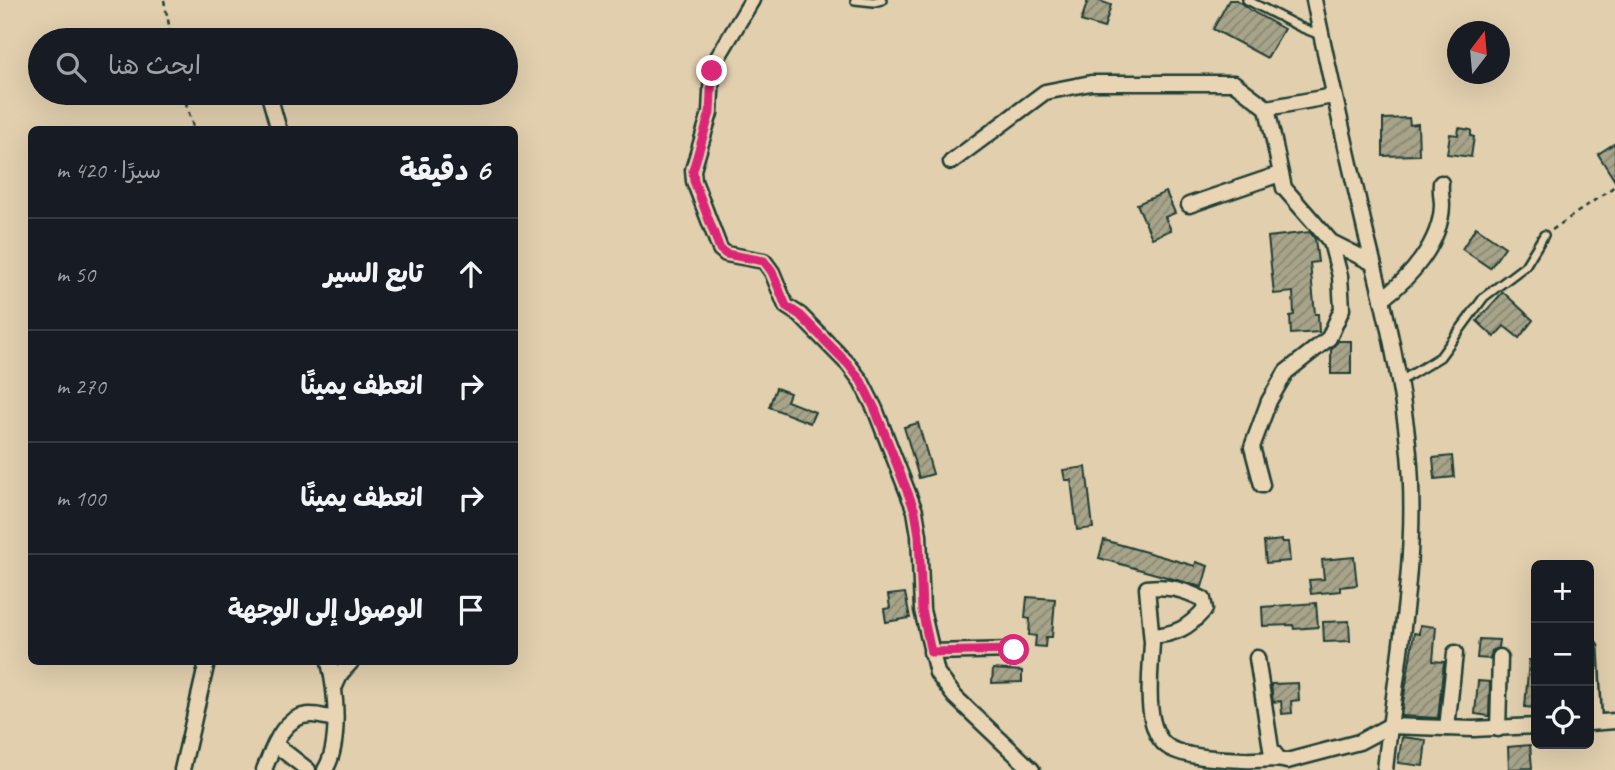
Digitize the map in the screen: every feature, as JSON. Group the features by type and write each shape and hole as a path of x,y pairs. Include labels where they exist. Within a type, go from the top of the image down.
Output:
{"street":[{"path":"752,0 712,71 710,113 693,170 694,181 720,249 726,254 766,264 786,306 800,315 861,381 915,511 919,535 922,610 937,673 950,691 1032,770"},
{"path":"1314,0 1333,96 1382,299 1409,453 1411,556 1385,770"},
{"path":"951,162 1045,92 1091,83 1234,83 1268,108 1283,188 1331,242 1373,262"},
{"path":"1268,108 1333,96"},
{"path":"272,105 278,126"},
{"path":"1189,205 1280,174"},
{"path":"1382,299 1401,285 1422,257 1435,233 1442,205 1441,183"},
{"path":"1262,485 1252,446 1269,401 1286,372 1329,338 1342,309 1340,276 1331,242"},
{"path":"1152,642 1147,588 1160,586 1185,590 1203,599 1205,610 1193,623 1172,635 1152,636 1152,642 1150,711 1155,731 1169,748 1199,756 1236,760 1278,758 1287,761 1359,742 1389,726 1498,729 1531,726"},
{"path":"931,652 1014,650"},
{"path":"1447,728 1455,653"},
{"path":"1498,729 1500,657"},
{"path":"1257,658 1271,749 1278,758"},
{"path":"182,770 206,665"},
{"path":"325,770 333,749 335,719 335,686 330,665"},
{"path":"335,686 348,665"},
{"path":"264,770 287,724 312,715 335,719"},
{"path":"1594,723 1615,721"},
{"path":"276,745 308,770"}],"lane":[{"path":"855,0 882,0"},
{"path":"1247,0 1321,35"},
{"path":"1398,383 1440,356 1484,297 1525,266 1544,235"}],"path":[{"path":"164,0 170,28"},
{"path":"187,105 193,126"},
{"path":"1544,235 1615,186"}],"building":[{"path":"1088,0 1111,5 1104,28 1081,21"},
{"path":"1229,0 1237,0 1284,29 1267,58 1213,29"},
{"path":"1409,118 1410,125 1418,124 1419,155 1383,156 1383,119"},
{"path":"1459,128 1471,130 1471,136 1474,137 1471,157 1447,154 1450,134 1458,135"},
{"path":"1615,143 1615,181 1598,154"},
{"path":"1166,192 1175,213 1165,217 1171,230 1152,238 1137,204"},
{"path":"1476,227 1505,247 1490,268 1462,249"},
{"path":"1310,232 1315,239 1318,262 1310,263 1319,332 1291,334 1293,292 1274,294 1268,237"},
{"path":"1503,292 1533,320 1519,338 1504,326 1494,337 1477,321"},
{"path":"1338,341 1351,341 1351,374 1331,374 1331,349"},
{"path":"776,388 790,393 787,401 815,412 810,423 769,407"},
{"path":"918,423 933,474 919,478 904,427"},
{"path":"1452,456 1454,477 1435,479 1433,458"},
{"path":"1086,467 1093,528 1077,530 1071,480 1065,480 1063,470"},
{"path":"1104,540 1195,566 1196,562 1208,566 1202,587 1099,558"},
{"path":"1264,542 1288,542 1290,561 1266,563"},
{"path":"1354,557 1357,585 1340,587 1340,591 1311,594 1309,580 1324,579 1322,560"},
{"path":"905,593 910,618 886,622 884,609 890,608 888,595"},
{"path":"1027,597 1055,599 1052,637 1046,637 1045,647 1035,646 1036,636 1029,635 1030,619 1025,618"},
{"path":"1316,603 1318,627 1294,629 1293,625 1263,626 1262,607"},
{"path":"1349,621 1350,641 1324,642 1323,622"},
{"path":"1420,625 1436,627 1433,661 1444,662 1438,718 1401,716 1414,633 1419,634"},
{"path":"1479,639 1499,640 1498,648 1492,651 1490,659 1477,658"},
{"path":"1529,660 1531,660 1531,708 1525,707"},
{"path":"993,669 1022,671 1022,682 992,683"},
{"path":"1478,681 1490,682 1489,716 1475,714"},
{"path":"1298,683 1299,700 1291,701 1292,713 1282,714 1281,701 1273,702 1271,684"},
{"path":"1402,737 1426,740 1423,766 1398,763"},
{"path":"1530,745 1532,768 1509,769 1508,747"}],"route":[{"path":"712,71 710,113 693,170 694,181 720,249 726,254 764,261 772,272 786,306 800,315 833,348 861,381 887,437 915,511 919,535 919,586 931,652 1014,650"}]}
